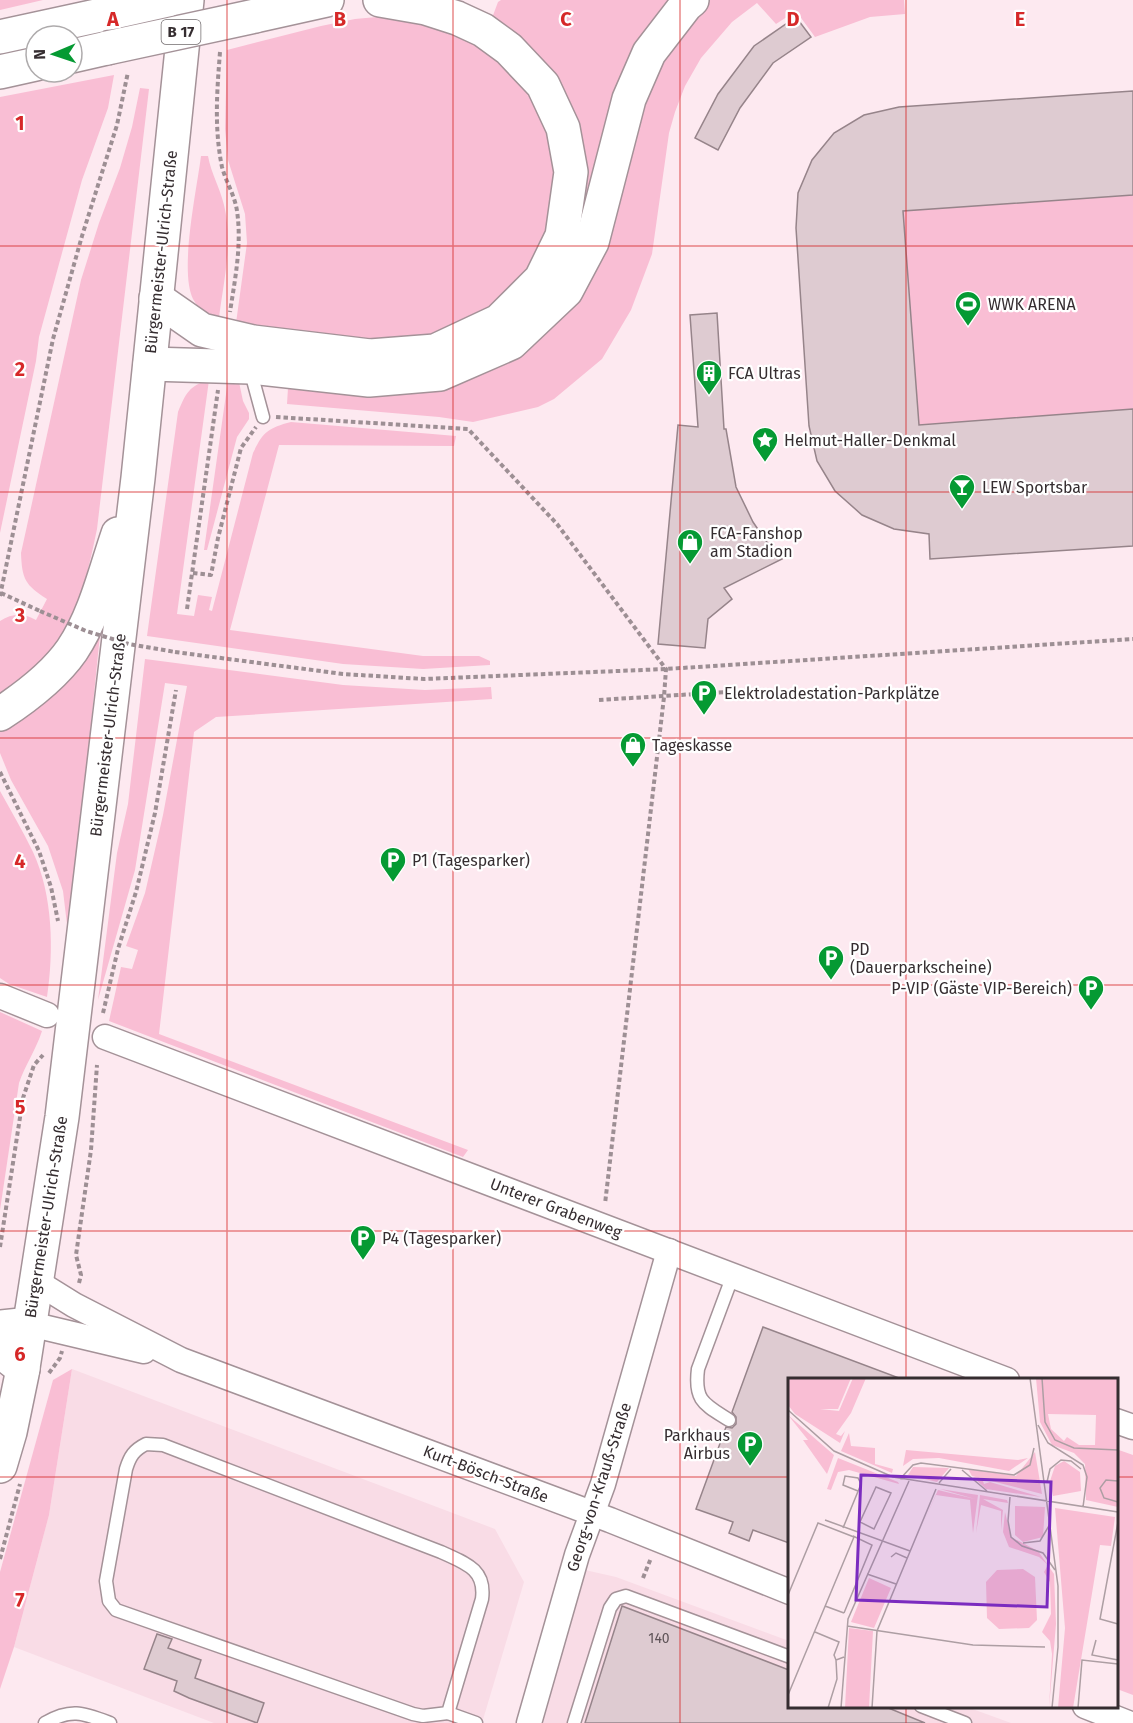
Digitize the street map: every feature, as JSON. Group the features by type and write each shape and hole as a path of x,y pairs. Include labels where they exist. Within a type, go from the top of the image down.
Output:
{"main road":[{"name":"B 17","path":"1,36 168,0"},
{"name":"Bürgermeister-Ulrich-Straße","path":"0,1466 10,1432 11,1360 15,1325 37,1282 73,1035 138,478 187,0"},
{"name":"B 17","path":"84,57 118,60 255,16 327,0"},
{"path":"156,298 202,330 253,342 370,356 435,351 499,321 541,279 562,236 571,172 563,128 543,86 509,49 483,30 457,18 426,8 381,0"},
{"path":"150,364 250,367 369,380 440,374 511,343 566,291 592,242 629,99 649,53 692,0"},
{"path":"0,72 24,67"},
{"path":"0,714 39,687 72,650 88,617 138,478"}],"street":[{"path":"0,996 47,1015"},
{"name":"Unterer Grabenweg","path":"103,1028 599,1225 877,1331 969,1373 996,1378"},
{"name":"Georg-von-Krauß-Straße","path":"529,1723 577,1555 603,1484 669,1251"},
{"name":"Kurt-Bösch-Straße","path":"37,1282 74,1305 181,1360 591,1513 788,1592"},
{"name":"Kurt-Bösch-Straße","path":"15,1325 181,1360"},
{"path":"1118,1422 1133,1427"},
{"path":"1088,1708 1128,1723"}],"lane":[{"path":"250,367 263,417"},
{"path":"729,1420 706,1405 697,1390 696,1382 698,1369 733,1275"},
{"path":"448,1713 482,1599 483,1588 476,1572 459,1560 441,1552 164,1445 146,1444 136,1449 129,1457 106,1581 109,1601 116,1610 413,1714 423,1716 448,1713 476,1723"},
{"path":"574,1723 610,1608 616,1599 626,1596 788,1657"},
{"path":"924,1708 965,1723"},
{"path":"45,1723 58,1716 83,1713 110,1723"}],"path":[{"path":"220,52 216,95 217,136 223,170 237,209 238,258 229,319"},
{"path":"118,60 117,125 52,339 1,595 40,610 86,632 129,644 343,674 424,679 666,669 1133,639"},
{"path":"187,609 218,390"},
{"path":"193,573 211,575 241,448 263,417 289,416 468,429 557,524 666,669 604,1212 599,1225"},
{"path":"103,1028 118,949 136,892 152,825 176,690"},
{"path":"599,700 728,692"},
{"path":"74,1305 81,1275 76,1255 91,1150 97,1059"}],"shaded area":[{"path":"0,0 43,0 0,10"},
{"path":"501,0 667,0 667,7 648,27 628,64 575,248 579,186 492,18"},
{"path":"692,0 904,0 905,14 870,17 815,37 796,11 776,24 757,3 732,22 701,58 685,86 675,112 669,133 652,254 631,310 602,359 554,399 538,407 473,422 287,404 289,372 369,380 565,291 629,99"},
{"path":"399,15 454,26 536,89 561,174 552,233 533,272 495,312 434,339 370,344 236,323 247,243 245,214 228,160 225,129 227,50 355,19"},
{"path":"114,75 108,108 82,180 39,337 0,533 0,97 67,84 84,84 84,81"},
{"path":"140,88 149,89 97,529 91,556 78,603 57,643 24,678 0,695 0,621 9,616 18,615 36,620 47,599 34,590 26,580 22,569 21,553 81,280 120,168"},
{"name":"WWK ARENA","path":"1133,91 1133,546 930,559 929,534 894,529 862,515 835,491 817,461 809,426 796,228 798,193 812,160 834,133 864,115 899,107"},
{"path":"201,156 208,156 227,219 227,261 219,317 198,306 189,286 188,250"},
{"path":"209,380 177,614 194,616 198,595 212,597 209,610 212,611 253,453 267,432 291,422 456,436 454,446 279,445 230,630 423,656 479,656 490,661 490,665 423,669 343,664 147,636 178,412 189,391"},
{"path":"228,380 239,382 249,419 237,437 207,550 204,550"},
{"path":"102,615 69,941 63,891 48,846 11,780 0,753 0,728"},
{"path":"145,659 343,685 425,690 491,687 492,699 216,717 194,732 159,1034 468,1150 463,1157 109,1021 121,967 132,969 138,950 126,946 145,893 163,815 187,686 165,683 135,870 98,1000 117,853 128,804"},
{"path":"0,791 33,852 45,886 51,942 47,997 9,984 0,978"},
{"path":"0,1012 42,1031 19,1083 0,1210"},
{"path":"72,1369 495,1529 524,1582 482,1723 214,1723 14,1647 49,1515"},
{"path":"72,1369 49,1515 14,1647 0,1689 0,1572 53,1380"},
{"path":"1118,1450 1133,1455 1133,1695 1118,1689"},
{"path":"585,1570 616,1577 788,1641 788,1708 970,1708 1011,1723 534,1723"}],"building":[{"path":"796,17 811,37 773,63 740,108 718,150 695,138 718,94 754,46"},
{"name":"WWK ARENA","path":"1133,91 1133,195 903,211 919,425 1133,409 1133,546 930,559 929,534 894,529 862,515 835,491 817,461 809,426 796,228 798,193 812,160 834,133 864,115 899,107"},
{"path":"717,313 724,429 726,429 736,487 753,522 782,559 724,588 732,599 708,619 705,648 658,644 678,425 698,427 690,315"},
{"name":"Parkhaus Airbus","path":"763,1327 899,1378 788,1378 788,1543 753,1530 749,1541 729,1533 733,1522 696,1509 726,1427 732,1428 736,1424 736,1417 732,1412"},
{"path":"622,1606 788,1670 788,1708 888,1708 925,1723 585,1723"},
{"path":"157,1634 172,1639 168,1648 201,1660 195,1678 264,1703 257,1723 174,1691 177,1681 144,1669"}],"place":[{"name":"WWK ARENA","path":"968,327"},
{"name":"FCA Ultras","path":"709,396"},
{"name":"Helmut-Haller-Denkmal","path":"765,463"},
{"name":"LEW Sportsbar","path":"962,510"},
{"name":"FCA-Fanshop am Stadion","path":"690,565"},
{"name":"Elektroladestation-Parkplätze","path":"704,716"},
{"name":"Tageskasse","path":"633,768"},
{"name":"P1 (Tagesparker)","path":"393,883"},
{"name":"PD (Dauerparkscheine)","path":"831,981"},
{"name":"P-VIP (Gäste VIP-Bereich)","path":"1091,1011"},
{"name":"P4 (Tagesparker)","path":"363,1261"},
{"name":"Parkhaus Airbus","path":"750,1467"}]}
